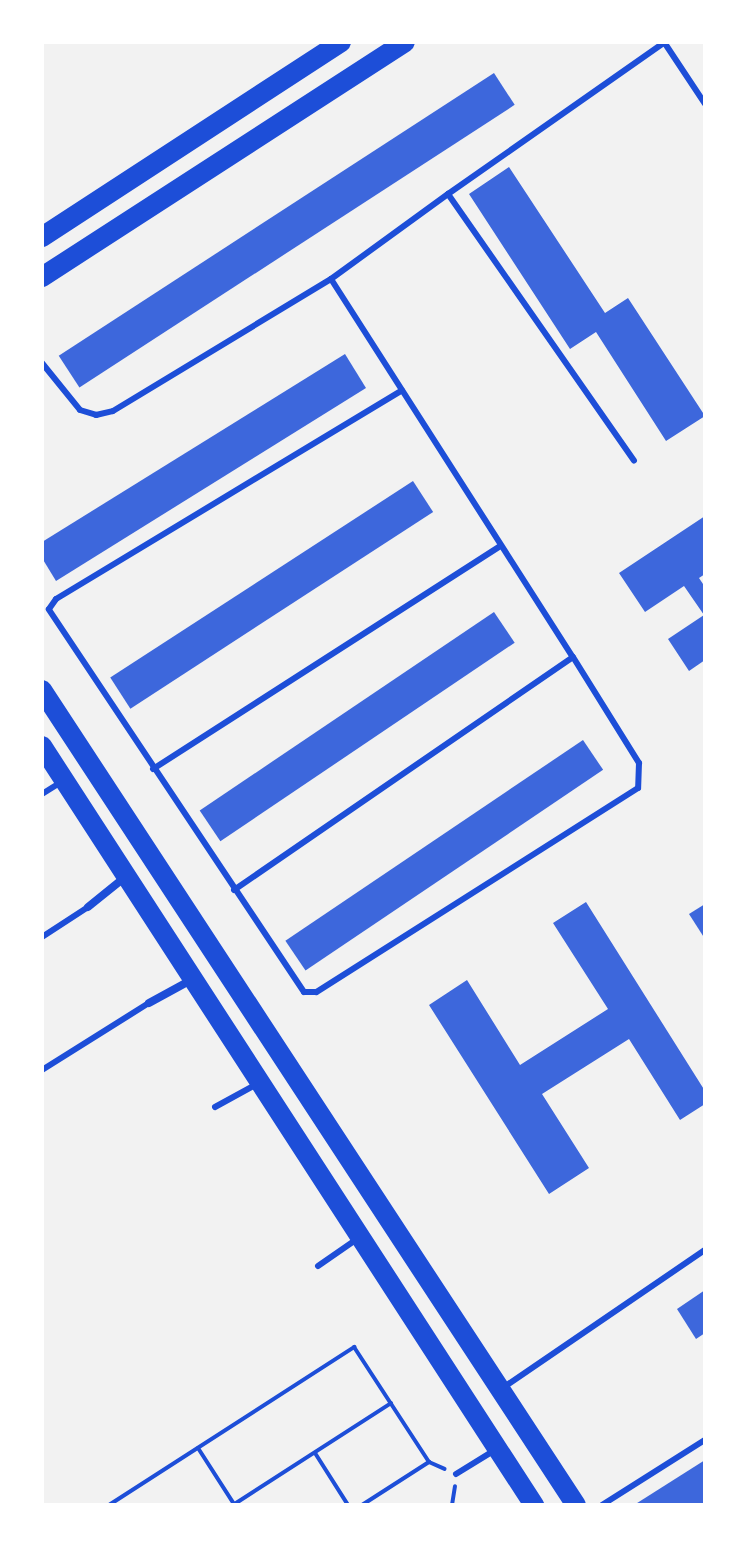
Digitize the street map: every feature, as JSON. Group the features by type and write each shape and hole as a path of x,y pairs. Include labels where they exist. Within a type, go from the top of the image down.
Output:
{"main road":[{"path":"42,237 341,42"},
{"path":"42,277 405,42"},
{"path":"42,690 576,1505"},
{"path":"66,726 42,744 534,1505"}],"street":[{"path":"88,907 128,875"},
{"path":"149,1003 195,977"}],"lane":[{"path":"42,363 80,410 96,415 113,411 331,279 664,42 703,96 705,104"},
{"path":"448,194 634,461"},
{"path":"331,279 573,657 639,763 638,788 316,992 304,992 49,609 56,599 402,390"},
{"path":"153,769 501,546"},
{"path":"234,890 573,657"},
{"path":"42,794 65,780"},
{"path":"42,937 88,907"},
{"path":"42,1070 149,1003"},
{"path":"215,1107 262,1081"},
{"path":"318,1266 360,1237"},
{"path":"501,1389 705,1250"},
{"path":"602,1505 705,1440"},
{"path":"456,1474 498,1448"}],"path":[{"path":"109,1505 118,1503 354,1347 429,1462 456,1474 453,1505"},
{"path":"198,1448 233,1505 391,1403"},
{"path":"315,1452 348,1505"},
{"path":"362,1505 429,1462"}],"building":[{"path":"494,73 515,105 79,388 59,356"},
{"path":"509,167 605,313 628,298 705,416 666,441 596,332 570,349 469,194"},
{"path":"345,354 366,388 56,581 42,558 42,542"},
{"path":"413,481 433,512 130,709 110,678"},
{"path":"705,516 705,574 699,578 705,587 705,660 689,671 668,639 704,615 684,586 645,612 619,573"},
{"path":"494,612 515,643 220,841 200,811"},
{"path":"583,740 603,770 306,971 285,941"},
{"path":"586,902 705,1091 705,1104 680,1120 629,1039 542,1094 589,1168 549,1194 429,1005 467,980 520,1065 608,1009 553,923"},
{"path":"705,904 705,939 689,914"},
{"path":"705,1290 705,1333 696,1339 677,1309"},
{"path":"705,1460 705,1505 634,1505"}]}
